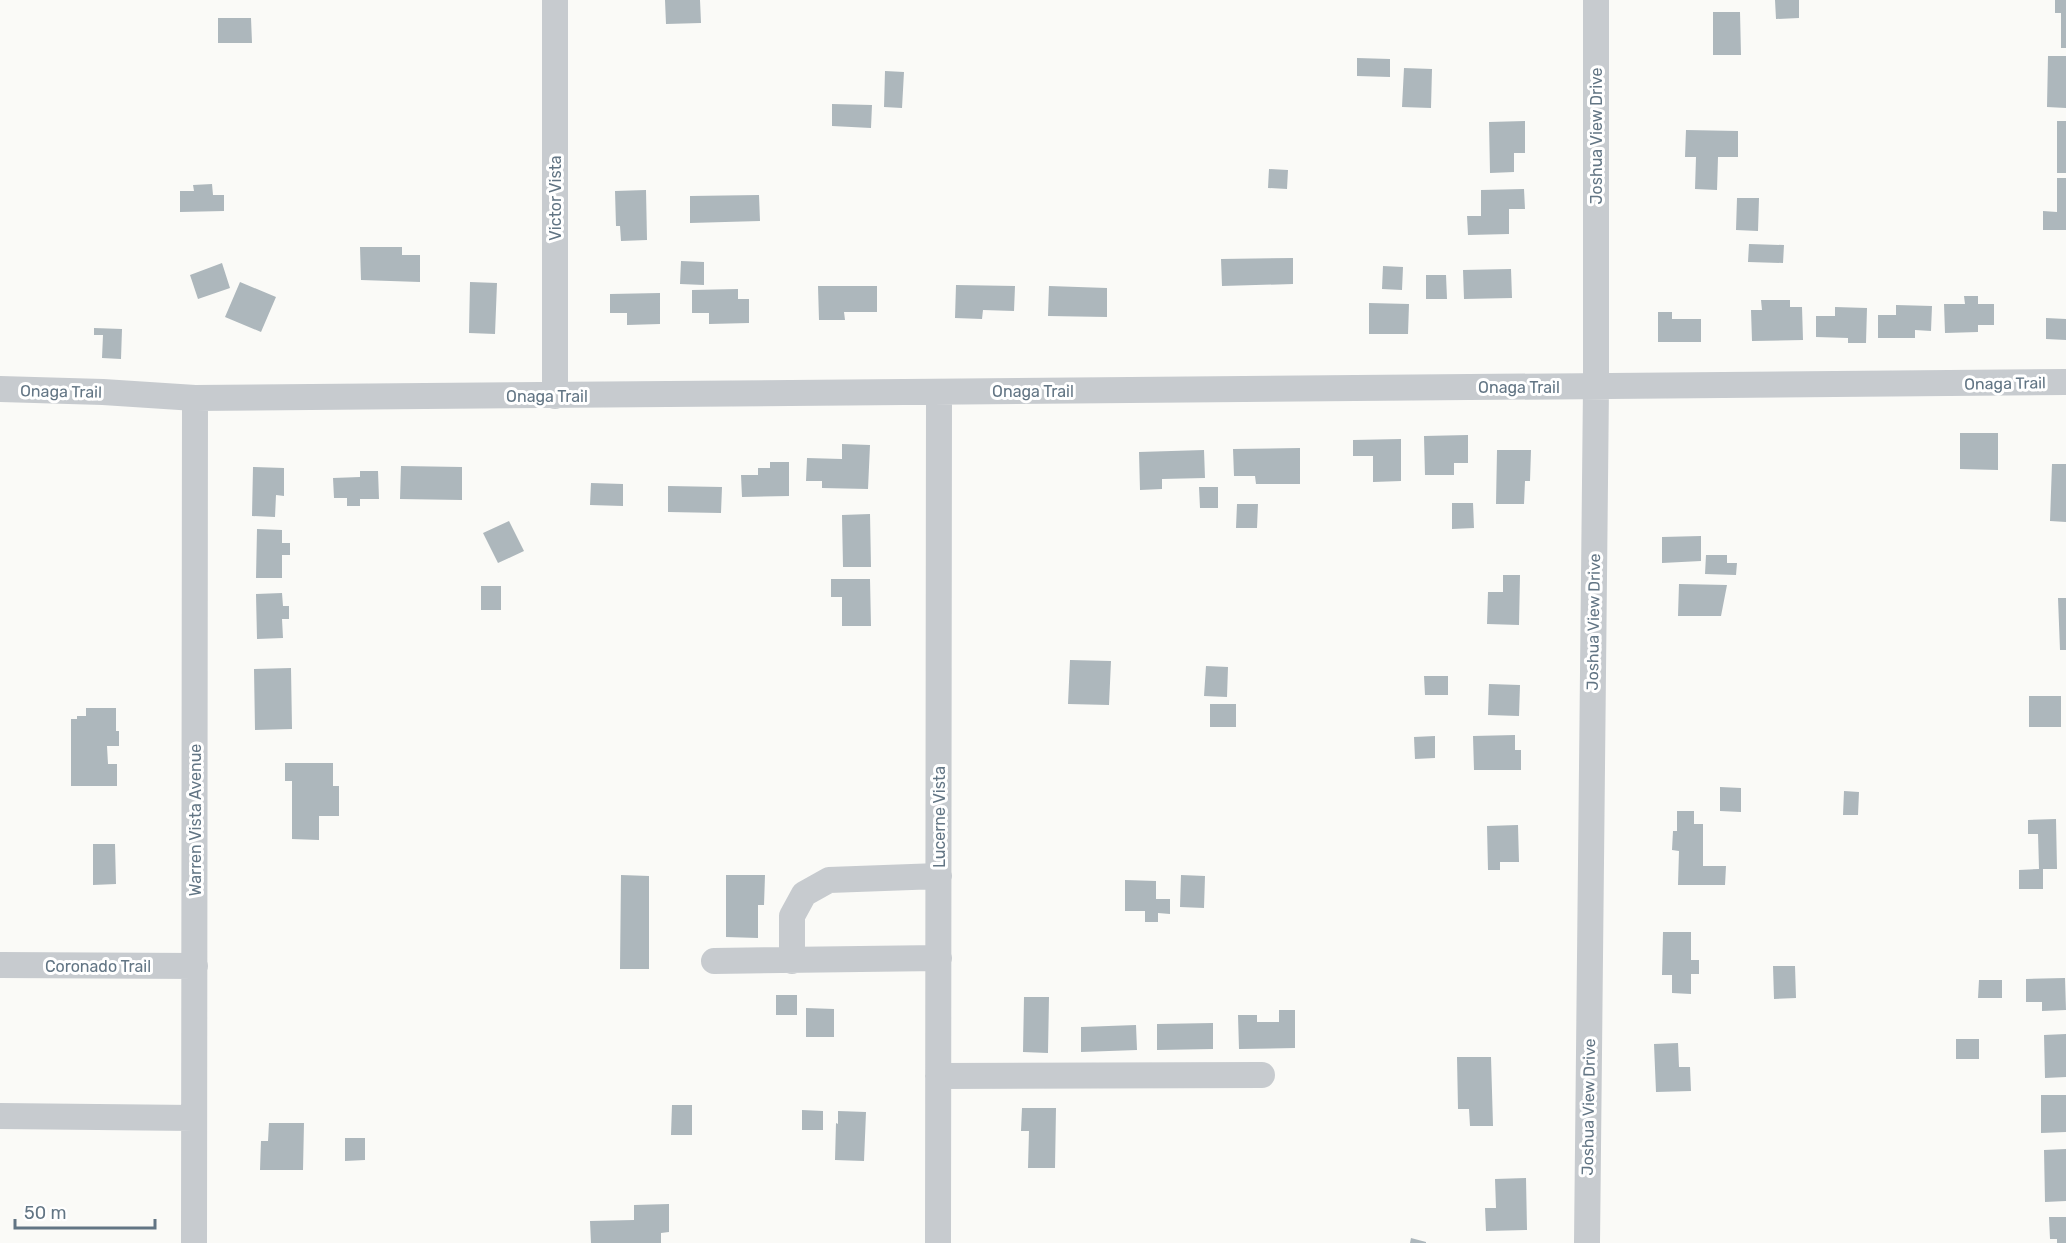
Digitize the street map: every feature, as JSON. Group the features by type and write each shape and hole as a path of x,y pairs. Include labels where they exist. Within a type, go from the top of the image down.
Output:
{"street":[{"name":"Victor Vista","path":"555,0 555,396"},
{"name":"Joshua View Drive","path":"1587,1243 1596,387 1596,0"},
{"name":"Onaga Trail","path":"0,389 195,398 2066,382"},
{"name":"Lucerne Vista","path":"938,1243 939,392"},
{"name":"Warren Vista Avenue","path":"194,1243 195,398"},
{"path":"792,960 792,916 804,894 829,880 939,876"},
{"path":"714,961 939,958"},
{"name":"Coronado Trail","path":"0,965 195,966"},
{"path":"938,1076 1262,1075"},
{"path":"0,1116 194,1118"}],"building":[{"path":"665,0 700,0 701,23 666,24"},
{"path":"1775,0 1799,0 1799,18 1776,19"},
{"path":"2055,0 2066,0 2066,48 2061,48 2061,13 2055,13"},
{"path":"1713,12 1740,12 1741,55 1713,55"},
{"path":"218,18 251,18 252,43 218,43"},
{"path":"2048,56 2066,56 2066,108 2047,107"},
{"path":"1357,58 1390,59 1390,77 1357,76"},
{"path":"1404,68 1432,69 1431,108 1402,107"},
{"path":"885,71 904,72 902,108 884,107"},
{"path":"832,104 872,105 871,128 832,126"},
{"path":"1525,121 1525,153 1514,153 1514,172 1490,173 1489,122"},
{"path":"2057,121 2066,121 2066,173 2057,173"},
{"path":"1686,130 1738,131 1738,157 1718,157 1717,190 1695,189 1696,157 1685,157"},
{"path":"1269,169 1288,170 1287,189 1268,188"},
{"path":"2057,178 2066,178 2066,230 2043,230 2043,211 2057,212"},
{"path":"212,184 213,195 224,195 224,211 180,212 180,191 194,191 193,185"},
{"path":"1524,189 1525,209 1509,209 1509,234 1468,235 1467,216 1481,216 1481,190"},
{"path":"646,190 647,240 621,241 620,226 616,226 615,191"},
{"path":"759,195 760,221 690,223 690,196"},
{"path":"1737,198 1759,198 1758,231 1736,230"},
{"path":"1749,244 1784,245 1783,263 1748,262"},
{"path":"360,247 402,247 402,255 420,255 420,282 361,280"},
{"path":"1293,258 1293,284 1222,286 1221,259"},
{"path":"681,261 704,262 704,285 680,284"},
{"path":"222,263 230,288 198,299 190,275"},
{"path":"1383,266 1403,267 1402,290 1382,289"},
{"path":"1511,269 1512,298 1464,299 1463,270"},
{"path":"1426,275 1446,275 1447,299 1426,299"},
{"path":"240,282 276,297 261,332 225,317"},
{"path":"470,282 497,283 495,334 469,333"},
{"path":"956,285 1015,286 1014,311 983,310 982,319 955,318"},
{"path":"818,286 877,286 877,312 844,312 845,320 819,320"},
{"path":"1049,286 1107,288 1107,317 1048,316"},
{"path":"738,289 738,299 749,299 749,323 709,324 709,313 692,313 692,290"},
{"path":"660,293 660,324 627,325 627,313 610,313 610,294"},
{"path":"1964,296 1978,296 1978,304 1994,304 1994,325 1978,325 1978,332 1945,333 1944,304 1965,304"},
{"path":"1761,300 1790,300 1790,307 1802,307 1803,340 1752,341 1751,310 1762,310"},
{"path":"1369,303 1409,304 1408,334 1369,334"},
{"path":"1896,305 1932,306 1931,331 1915,330 1915,338 1878,338 1878,315 1896,315"},
{"path":"1835,307 1867,308 1866,343 1848,343 1848,338 1816,337 1816,316 1835,316"},
{"path":"1658,312 1672,312 1672,319 1701,319 1701,342 1658,342"},
{"path":"2046,318 2066,319 2066,340 2046,339"},
{"path":"94,328 122,329 121,359 102,358 103,335 94,335"},
{"path":"1960,433 1998,433 1998,470 1960,469"},
{"path":"1468,435 1468,463 1454,463 1454,475 1425,475 1424,436"},
{"path":"1401,439 1401,481 1373,482 1373,456 1353,456 1353,440"},
{"path":"842,444 870,445 868,489 822,488 822,481 806,481 807,458 842,459"},
{"path":"1300,448 1300,484 1256,484 1255,476 1234,476 1233,449"},
{"path":"1204,450 1205,478 1162,479 1162,489 1140,490 1139,452"},
{"path":"1497,450 1531,450 1530,481 1525,481 1524,504 1496,504"},
{"path":"770,462 789,462 789,496 742,497 741,475 758,475 758,468 770,468"},
{"path":"2052,464 2066,464 2066,522 2050,521"},
{"path":"401,466 462,467 462,500 400,499"},
{"path":"253,467 284,468 284,496 276,495 275,517 252,516"},
{"path":"360,471 378,471 379,499 360,499 360,506 347,506 347,498 334,498 333,478 360,477"},
{"path":"591,483 623,484 623,506 590,505"},
{"path":"668,486 722,487 721,513 668,512"},
{"path":"1199,487 1218,487 1218,508 1200,508"},
{"path":"1452,503 1473,503 1474,528 1452,529"},
{"path":"1237,504 1258,504 1257,528 1236,528"},
{"path":"870,514 871,567 843,567 842,515"},
{"path":"509,521 524,551 498,563 483,533"},
{"path":"257,529 282,530 282,543 290,543 290,555 282,555 282,578 256,578"},
{"path":"1701,536 1701,561 1662,563 1662,537"},
{"path":"1706,555 1727,555 1727,563 1737,563 1736,575 1705,574"},
{"path":"1503,575 1520,575 1519,625 1487,624 1488,592 1503,592"},
{"path":"831,579 870,579 871,626 842,626 842,597 831,597"},
{"path":"1679,584 1727,585 1721,616 1678,616"},
{"path":"481,586 501,586 501,610 481,610"},
{"path":"282,593 283,606 289,606 289,619 282,619 283,638 257,639 256,594"},
{"path":"2058,598 2066,598 2066,650 2060,650"},
{"path":"1070,660 1111,661 1109,705 1068,704"},
{"path":"1206,666 1228,667 1227,697 1204,696"},
{"path":"291,668 292,729 255,730 254,669"},
{"path":"1424,676 1448,676 1448,695 1425,695"},
{"path":"1489,684 1520,685 1519,716 1488,715"},
{"path":"2029,696 2061,696 2061,727 2029,727"},
{"path":"1210,704 1236,704 1236,727 1210,727"},
{"path":"86,708 116,708 116,731 119,731 119,746 107,746 108,764 117,764 117,786 71,786 71,719 86,716"},
{"path":"1515,735 1515,750 1521,750 1521,770 1474,770 1473,736"},
{"path":"1435,736 1435,758 1415,759 1414,737"},
{"path":"285,763 333,763 333,786 339,786 339,816 319,816 319,840 292,839 292,781 285,781"},
{"path":"1720,787 1741,788 1741,812 1720,811"},
{"path":"1844,791 1859,792 1858,815 1843,815"},
{"path":"1677,811 1694,811 1694,824 1703,824 1703,866 1726,866 1725,885 1678,885 1679,851 1672,850 1673,831 1677,831"},
{"path":"2056,819 2057,869 2043,869 2043,889 2019,889 2019,870 2039,869 2038,834 2028,834 2028,820"},
{"path":"1518,825 1519,862 1500,862 1500,870 1488,870 1487,826"},
{"path":"93,844 115,844 116,884 93,885"},
{"path":"621,875 649,876 649,969 620,969"},
{"path":"726,875 765,875 764,905 758,905 758,938 726,937"},
{"path":"1181,875 1205,876 1204,908 1180,907"},
{"path":"1125,880 1156,881 1156,899 1170,899 1170,914 1158,913 1158,922 1145,922 1145,911 1125,911"},
{"path":"1663,932 1691,932 1691,960 1699,960 1699,974 1691,974 1691,994 1672,993 1672,975 1662,975"},
{"path":"1773,966 1795,966 1796,998 1774,999"},
{"path":"2065,978 2066,1010 2042,1011 2042,1002 2026,1002 2026,979"},
{"path":"1979,980 2002,980 2002,998 1978,998"},
{"path":"776,995 797,995 797,1015 776,1015"},
{"path":"1024,997 1049,997 1048,1053 1023,1052"},
{"path":"806,1008 834,1009 834,1037 806,1037"},
{"path":"1279,1010 1295,1010 1295,1048 1239,1049 1238,1015 1257,1015 1257,1022 1279,1022"},
{"path":"1213,1023 1213,1049 1157,1050 1157,1024"},
{"path":"1136,1025 1137,1050 1081,1052 1081,1027"},
{"path":"2066,1034 2066,1077 2045,1078 2044,1035"},
{"path":"1956,1039 1979,1039 1979,1059 1956,1059"},
{"path":"1678,1043 1679,1067 1690,1067 1691,1091 1656,1092 1654,1044"},
{"path":"1457,1057 1491,1057 1493,1126 1470,1126 1469,1109 1458,1109"},
{"path":"2041,1095 2066,1095 2066,1132 2041,1133"},
{"path":"672,1105 692,1105 692,1135 671,1135"},
{"path":"1022,1108 1056,1108 1055,1168 1028,1168 1029,1131 1021,1131"},
{"path":"802,1110 823,1111 823,1130 802,1130"},
{"path":"838,1111 866,1112 864,1161 835,1160"},
{"path":"269,1123 304,1123 303,1170 260,1170 261,1141 268,1141"},
{"path":"345,1138 365,1138 365,1160 345,1161"},
{"path":"2066,1149 2066,1201 2045,1202 2044,1150"},
{"path":"1526,1178 1527,1230 1486,1231 1485,1208 1496,1208 1495,1179"},
{"path":"669,1204 669,1232 661,1233 661,1243 591,1243 590,1221 634,1220 634,1205"},
{"path":"2049,1217 2066,1217 2066,1243 2057,1243 2057,1239 2050,1239"},
{"path":"1411,1238 1426,1242 1426,1243 1410,1243"}]}
